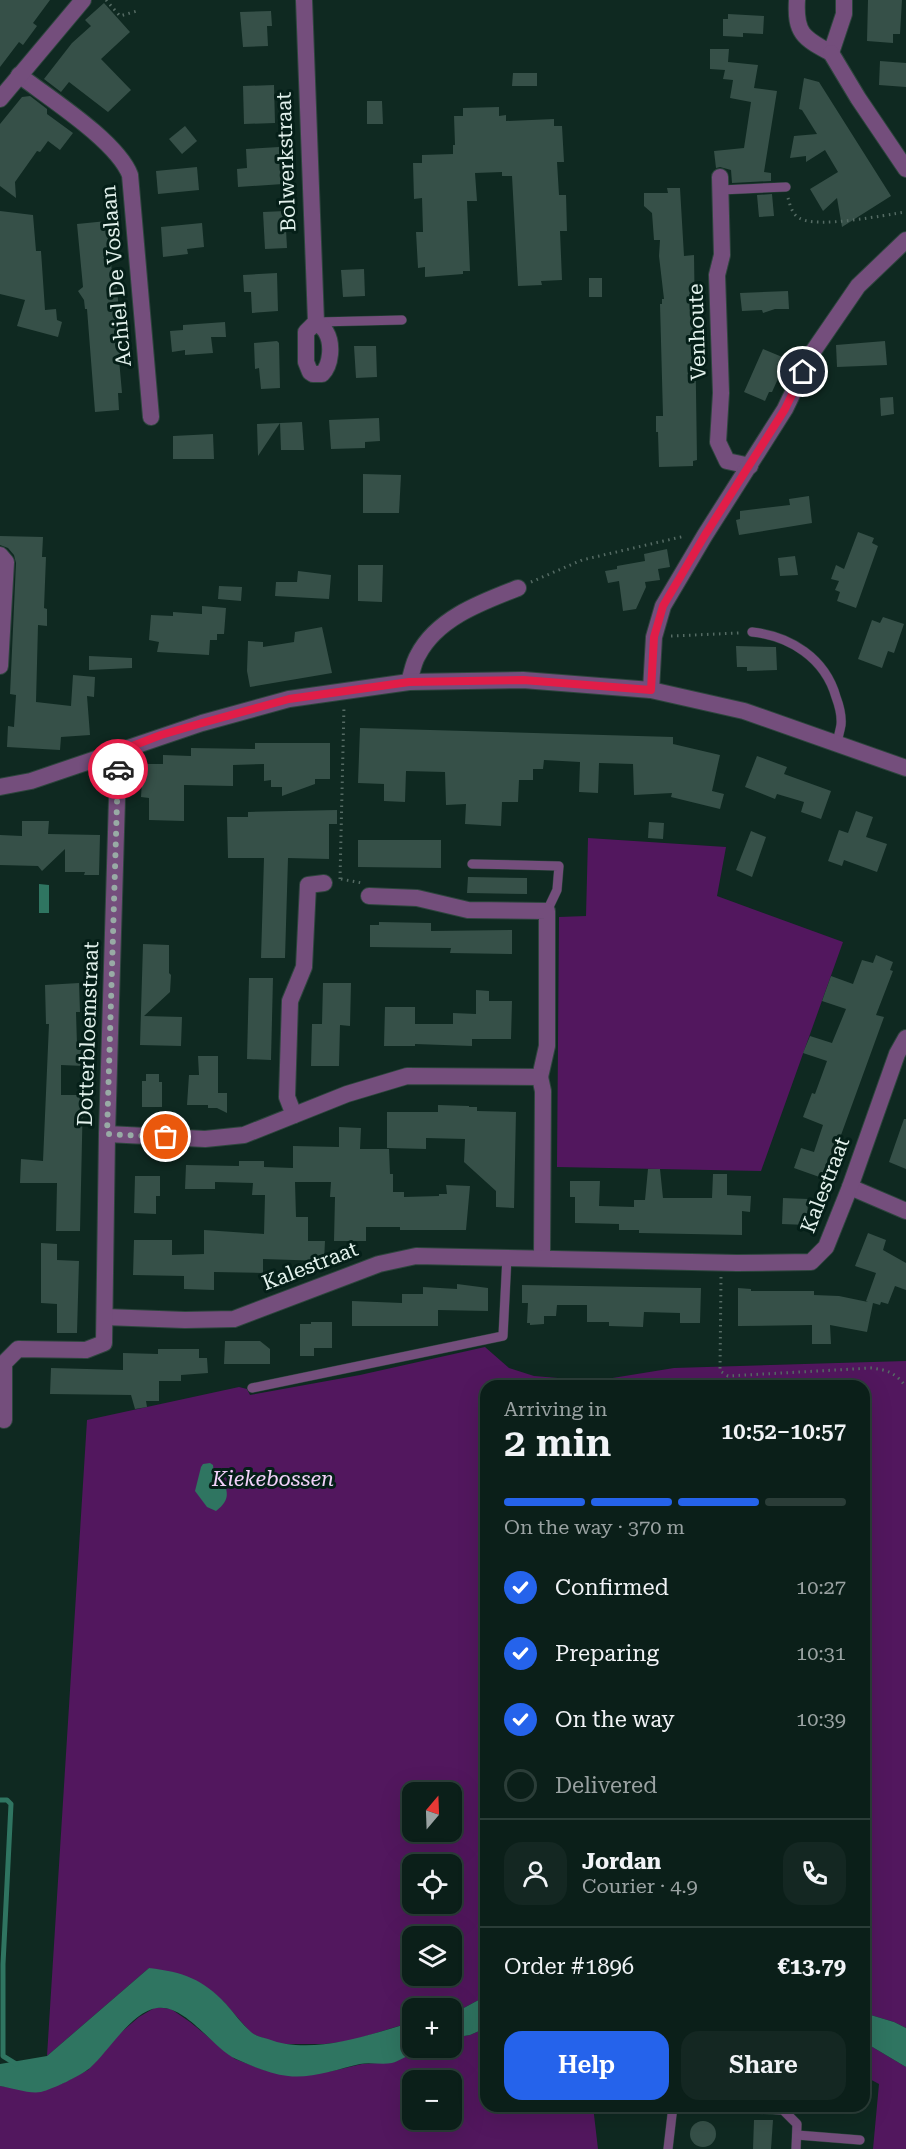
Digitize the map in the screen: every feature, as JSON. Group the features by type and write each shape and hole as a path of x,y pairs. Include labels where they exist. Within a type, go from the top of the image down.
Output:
{"street":[{"path":"0,99 83,0"},
{"name":"Bolwerkstraat","path":"304,0 316,322"},
{"path":"797,0 797,24 801,33 814,44 831,53 906,169"},
{"path":"831,53 844,14 844,0"},
{"name":"Achiel De Voslaan","path":"19,75 101,138 126,163 130,175 151,417"},
{"name":"Venhoute","path":"720,184 722,255 717,275 721,393 718,442 727,461 750,466"},
{"path":"651,690 654,637 663,606 785,409 812,354 858,286 906,240"},
{"path":"0,555 6,562 0,666"},
{"path":"409,682 418,655 437,632 464,612 518,588"},
{"path":"0,787 31,781 192,726 289,699 409,682 523,680 651,690 744,711 906,768"},
{"name":"Dotterbloemstraat","path":"105,1317 107,1134 118,765 114,753"},
{"path":"294,1115 287,1097 290,1001 304,967 309,885 324,883"},
{"path":"369,896 417,898 468,910 548,911 547,1046 540,1077 543,1091 542,1257"},
{"name":"Kalestraat","path":"105,1317 234,1319 379,1264 416,1256 811,1262 826,1247 850,1187 897,1054 906,1038"},
{"path":"107,1134 205,1139 244,1135 347,1094 407,1076 540,1077"},
{"path":"850,1187 906,1211"},
{"path":"4,1420 4,1363 18,1349 86,1350 104,1343 105,1317"}],"lane":[{"path":"720,184 786,187"},
{"name":"Bolwerkstraat","path":"316,322 402,320"},
{"path":"752,632 785,639 814,659 825,673 834,690 842,723 837,743"},
{"path":"472,864 560,866 557,890 548,911"},
{"path":"252,1388 503,1336 507,1257"},
{"path":"668,2149 672,2112"},
{"path":"785,2112 797,2124 796,2149"},
{"path":"797,2135 860,2140"}],"path":[{"path":"106,0 120,16 137,11"},
{"path":"786,187 787,198 794,213 800,219 809,221 838,221 906,212"},
{"path":"518,588 561,568 610,552 680,537 705,535"},
{"path":"654,637 752,632"},
{"path":"324,883 327,880 341,879 344,702"},
{"path":"722,1262 720,1371 728,1376 871,1368 888,1370 900,1378 906,1387"}],"green space":[{"path":"588,838 726,847 717,896 843,942 761,1171 557,1167 559,917 586,916"},
{"name":"Kiekebossen","path":"485,1347 509,1368 534,1376 582,1380 480,1380 480,1999 462,2009 462,1998 402,1998 402,2025 350,2041 325,2044 279,2044 252,2034 223,2001 149,1968 47,2056 87,1420 239,1387 247,1389 250,1395 360,1375"},
{"path":"906,1361 906,2028 870,2015 870,1380 600,1380 674,1368"},
{"path":"156,2007 171,2009 235,2059 267,2071 328,2072 362,2064 394,2062 402,2057 462,2058 462,2036 480,2031 480,2112 594,2112 598,2149 0,2149 0,2086 39,2092 88,2070 118,2035 139,2017"},
{"path":"870,2046 906,2067 906,2149 873,2149 879,2084 870,2079"}],"shaded area":[{"path":"39,884 49,885 49,913 39,913"},
{"path":"203,1464 213,1465 214,1475 222,1476 227,1491 224,1503 216,1511 207,1507 195,1491 201,1467"},
{"path":"149,1968 192,1978 217,1995 253,2033 285,2044 322,2045 359,2038 402,2025 403,2058 399,2060 384,2064 364,2063 297,2077 268,2072 236,2059 188,2019 168,2009 157,2008 139,2016 90,2068 66,2082 41,2092 26,2092 0,2086 0,2064 47,2056"},
{"path":"480,1999 480,2031 462,2036 462,2009"},
{"path":"870,2015 906,2028 906,2067 870,2046"}],"building":[{"path":"0,0 50,0 33,23 37,26 23,45 19,42 0,67"},
{"path":"868,0 902,0 900,34 893,34 893,43 867,41"},
{"path":"104,3 130,32 101,59 131,90 108,112 69,82 61,92 44,79 72,43 91,26 85,20"},
{"path":"271,11 272,26 267,26 268,46 243,47 240,12"},
{"path":"728,14 764,16 763,34 743,33 743,37 723,36 723,19 728,19"},
{"path":"710,49 729,49 728,62 758,65 754,88 777,91 764,172 771,173 771,181 732,183 731,170 716,168 714,151 744,148 751,102 730,98 733,80 723,79 725,70 710,69"},
{"path":"880,61 906,63 906,87 879,85"},
{"path":"513,73 537,73 537,86 512,86"},
{"path":"804,78 819,82 891,196 842,227 837,198 823,211 810,189 838,172 825,150 806,162 806,156 790,158 794,136 817,134 802,110 799,109"},
{"path":"274,85 275,123 244,124 243,86"},
{"path":"30,96 47,109 47,114 73,133 60,150 48,141 40,152 37,151 15,182 16,198 0,186 0,124 22,97"},
{"path":"367,101 382,101 383,124 367,124"},
{"path":"499,107 499,116 506,115 506,121 554,119 554,126 562,126 564,162 557,162 559,195 566,195 567,231 560,231 562,280 541,281 542,285 518,286 512,176 502,176 502,172 475,173 477,201 467,201 470,271 463,271 463,274 425,277 425,267 418,268 416,232 423,232 422,198 414,199 413,163 422,163 422,155 453,154 454,116 463,116 463,108"},
{"path":"185,126 197,141 182,154 169,139"},
{"path":"279,147 283,184 238,187 237,169 247,168 246,149"},
{"path":"197,167 199,190 158,194 156,171"},
{"path":"667,188 680,188 684,256 694,255 697,460 693,461 693,466 659,467 656,416 663,416 660,304 664,299 659,256 660,240 654,240 652,213 644,206 644,193 668,193"},
{"path":"772,194 774,216 759,217 757,195"},
{"path":"0,211 33,215 36,251 41,251 45,310 56,309 57,320 62,322 58,337 17,326 25,300 0,294"},
{"path":"285,211 287,248 265,249 263,212"},
{"path":"107,221 108,227 115,226 117,247 110,248 112,274 116,274 120,326 124,325 127,359 119,359 122,393 118,393 119,410 95,412 87,309 78,291 83,287 77,224"},
{"path":"202,223 204,247 187,249 188,254 163,257 161,227"},
{"path":"364,269 365,296 343,297 341,270"},
{"path":"277,273 278,311 252,313 251,292 244,292 243,275"},
{"path":"589,278 602,278 602,297 589,297"},
{"path":"788,291 789,309 775,309 763,313 762,310 742,311 740,293"},
{"path":"225,322 226,337 211,337 213,353 185,355 185,350 172,352 170,331 183,330 183,325"},
{"path":"277,341 279,343 280,388 261,389 259,368 255,369 254,343"},
{"path":"885,341 887,365 837,367 836,345"},
{"path":"354,346 376,346 377,377 356,378"},
{"path":"763,349 787,359 772,392 769,392 765,401 744,392"},
{"path":"893,397 894,414 881,416 880,398"},
{"path":"379,418 380,441 365,442 365,448 331,449 329,420"},
{"path":"302,422 304,450 281,450 280,423"},
{"path":"280,423 258,456 257,424"},
{"path":"213,434 214,459 173,459 173,436"},
{"path":"363,474 401,475 399,513 363,513"},
{"path":"809,496 812,523 739,535 736,520 740,519 740,511 790,505 789,499"},
{"path":"858,532 874,538 872,543 878,546 856,608 837,601 840,592 835,590 839,581 831,579 836,565 844,569"},
{"path":"0,536 43,537 42,557 46,557 44,608 47,609 47,626 38,625 36,702 71,706 73,675 95,677 94,697 87,696 90,735 61,737 60,750 7,747 8,726 14,727 16,695 10,694 16,563 14,555 8,548 0,545"},
{"path":"667,549 670,567 658,569 660,580 645,582 646,587 636,609 623,611 619,581 608,583 605,571 617,569 617,566 645,561 644,554"},
{"path":"795,556 798,575 780,576 778,558"},
{"path":"358,565 383,565 382,602 358,601"},
{"path":"298,571 331,575 329,599 275,596 276,582 297,582"},
{"path":"219,586 242,587 241,601 218,599"},
{"path":"202,606 226,608 224,634 217,634 217,640 210,640 209,655 157,652 159,642 149,640 151,615 173,616 173,612 202,614"},
{"path":"883,617 904,624 894,653 888,651 882,668 858,659 872,620 880,623"},
{"path":"322,627 332,673 250,687 247,671 248,641 263,642 263,647 294,642 295,632"},
{"path":"736,646 776,647 777,670 747,671 747,667 737,667"},
{"path":"89,656 132,658 132,668 89,670"},
{"path":"360,728 673,737 673,744 720,755 712,791 724,794 720,809 671,797 672,793 634,795 633,764 599,763 598,793 579,792 580,762 544,760 543,769 533,769 533,780 519,780 518,802 502,802 501,826 465,824 466,804 446,805 445,772 406,771 405,802 384,801 384,784 358,783"},
{"path":"255,743 330,743 330,779 315,779 315,784 282,796 282,787 271,787 271,780 264,781 264,764 233,765 233,786 184,785 184,821 149,820 149,798 141,797 143,764 163,764 163,755 191,756 191,748 255,749"},
{"path":"757,756 787,767 784,774 831,791 821,819 801,812 804,802 777,794 775,799 745,787"},
{"path":"337,810 337,824 329,824 329,859 288,858 285,958 261,958 264,858 228,858 227,817 248,817 248,812"},
{"path":"856,811 873,817 866,837 887,844 877,872 844,860 842,866 828,861 839,830 848,833"},
{"path":"22,821 49,821 48,834 100,835 99,875 65,872 65,849 42,871 38,866 0,865 0,835 22,836"},
{"path":"649,822 664,823 663,839 648,838"},
{"path":"751,831 766,837 752,877 736,870"},
{"path":"358,840 441,840 441,868 358,867"},
{"path":"468,877 527,878 527,894 467,893"},
{"path":"379,922 431,923 431,931 512,930 512,954 450,953 451,948 370,947 370,925 379,925"},
{"path":"143,944 169,945 169,973 171,975 170,992 144,1016 182,1017 181,1046 140,1045"},
{"path":"876,955 893,962 890,970 893,971 876,1015 884,1017 825,1179 794,1168 801,1148 814,1152 823,1125 803,1117 812,1093 815,1094 827,1061 803,1053 810,1036 832,1043 846,1009 822,1001 831,976 853,984 862,960 873,963"},
{"path":"249,978 273,978 271,1060 247,1059"},
{"path":"79,983 80,1012 76,1012 77,1045 84,1045 84,1066 61,1065 61,1095 83,1095 80,1231 56,1231 57,1183 20,1183 21,1159 43,1161 49,1024 46,1024 45,985"},
{"path":"323,983 351,983 350,1026 340,1025 339,1066 311,1066 312,1024 322,1024"},
{"path":"476,990 489,991 489,1001 512,1001 511,1039 472,1039 472,1046 415,1044 415,1046 384,1046 385,1007 415,1007 415,1024 453,1024 453,1013 476,1014"},
{"path":"198,1056 218,1056 218,1093 227,1093 227,1113 217,1108 208,1108 208,1105 187,1105 189,1075 199,1075"},
{"path":"146,1074 159,1074 159,1082 162,1082 162,1107 142,1107 142,1081 146,1081"},
{"path":"438,1105 477,1107 477,1111 516,1112 514,1208 496,1207 496,1191 464,1162 465,1139 426,1138 426,1149 387,1148 387,1112 438,1112"},
{"path":"904,1119 906,1119 906,1169 889,1162"},
{"path":"339,1127 361,1128 360,1149 389,1149 393,1192 404,1192 404,1197 447,1194 446,1185 470,1186 466,1230 400,1230 400,1227 366,1227 366,1241 334,1241 335,1197 330,1197 331,1182 295,1182 296,1217 308,1217 308,1241 325,1241 324,1261 263,1259 263,1273 214,1272 214,1290 184,1289 184,1276 133,1275 134,1240 172,1240 172,1255 204,1254 204,1230 264,1234 265,1195 252,1195 253,1183 215,1182 215,1189 185,1189 186,1165 239,1166 239,1161 264,1161 264,1167 293,1168 293,1146 339,1147"},
{"path":"648,1169 660,1169 663,1198 712,1198 713,1174 727,1174 727,1195 751,1196 750,1212 742,1211 742,1235 639,1233 639,1230 619,1230 619,1224 575,1223 575,1197 570,1197 570,1181 600,1181 599,1206 634,1207 634,1200 645,1200"},
{"path":"135,1176 160,1176 160,1196 156,1196 156,1214 134,1213"},
{"path":"783,1198 808,1199 807,1225 782,1224"},
{"path":"868,1233 886,1240 883,1250 906,1263 906,1290 895,1286 888,1304 873,1303 867,1332 830,1325 831,1344 812,1344 812,1325 738,1326 738,1288 751,1289 751,1291 814,1291 814,1295 839,1296 868,1302 866,1301 876,1273 855,1266"},
{"path":"41,1243 57,1244 57,1260 79,1261 77,1333 57,1333 57,1304 41,1303"},
{"path":"457,1284 488,1288 488,1311 438,1310 438,1326 352,1326 352,1301 402,1303 402,1294 423,1294 423,1287 457,1289"},
{"path":"522,1285 701,1288 700,1323 680,1323 680,1313 644,1312 643,1327 609,1326 609,1322 587,1322 587,1305 557,1305 556,1316 544,1316 544,1324 530,1325 527,1323 528,1303 522,1303"},
{"path":"311,1322 332,1322 332,1348 314,1348 314,1356 300,1356 300,1324 311,1324"},
{"path":"225,1341 260,1341 270,1349 270,1364 224,1364"},
{"path":"158,1349 199,1349 199,1358 207,1358 208,1373 181,1375 181,1381 159,1381 159,1401 146,1401 147,1407 135,1409 131,1395 50,1394 51,1368 123,1370 123,1353 158,1354"},
{"path":"754,2120 773,2120 771,2149 753,2149"},
{"path":"703,2121 712,2125 716,2134 712,2143 703,2147 694,2143 690,2134 694,2125"}],"waterway":[{"path":"0,1800 7,1800 11,1804 3,1964 3,2056 16,2064"}],"way so far":[{"path":"118,769 107,1134 166,1137"}],"route":[{"path":"118,769 114,753 161,735 289,699 309,696 409,682 523,680 651,690 654,637 663,606 785,409 803,372"}]}
